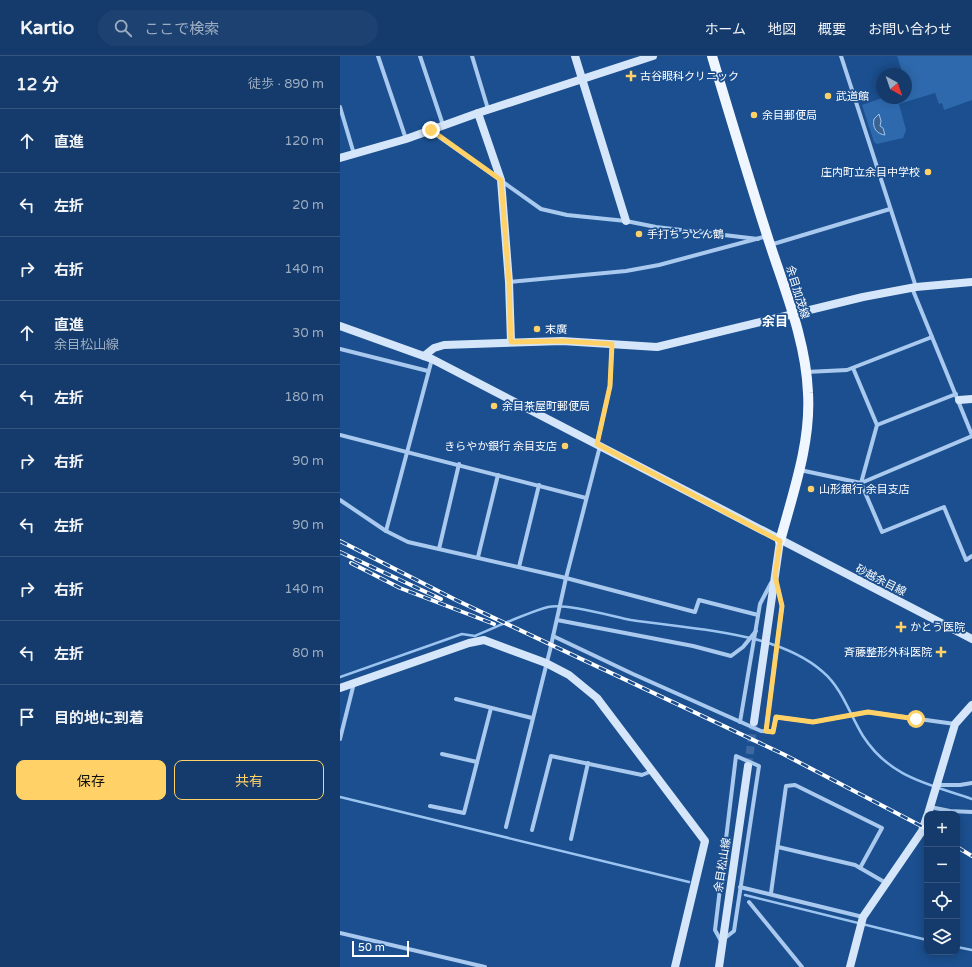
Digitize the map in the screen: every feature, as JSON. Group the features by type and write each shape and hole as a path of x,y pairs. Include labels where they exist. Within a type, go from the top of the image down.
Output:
{"main road":[{"name":"余目加茂線","path":"712,56 765,240 793,313 806,372 808,415 799,470 780,541"}],"street":[{"path":"378,56 406,139"},
{"path":"420,56 443,126"},
{"path":"472,56 488,110"},
{"path":"575,56 626,221"},
{"path":"340,158 406,139 478,113 653,56"},
{"path":"799,470 861,483 972,436 914,288 841,56"},
{"path":"340,107 354,154"},
{"path":"478,113 501,180 509,282 511,342"},
{"path":"431,130 541,209 567,215 626,221 656,227 765,240"},
{"path":"509,282 626,271 659,265 890,209"},
{"path":"424,356 434,348 444,345 511,342 562,341 657,347 863,296 914,288 972,282"},
{"name":"砂越余目線","path":"340,326 432,359 599,444 780,541 972,638"},
{"path":"806,372 847,370 932,337"},
{"path":"506,827 532,718 554,636 566,578 599,444 610,386 612,344"},
{"path":"340,349 428,371"},
{"path":"386,531 432,359"},
{"path":"853,368 877,425 861,483 882,532 944,506 966,560 972,556"},
{"path":"877,425 957,397 972,399"},
{"path":"340,435 459,464 586,498"},
{"path":"439,549 459,464"},
{"path":"478,558 498,474"},
{"path":"519,567 539,485"},
{"path":"340,500 386,531 408,542 566,578 695,612 698,600 758,615"},
{"path":"754,722 780,541"},
{"path":"740,722 760,604 775,576"},
{"path":"766,731 782,606 775,576"},
{"path":"557,620 693,646 731,656 742,647 756,631"},
{"path":"554,636 628,672 740,722 766,731 773,732 776,717 813,722 868,712 956,724"},
{"path":"340,688 469,643 484,640 546,663 569,674 597,698 705,841 675,967"},
{"path":"340,738 354,683"},
{"path":"456,699 532,718"},
{"path":"928,811 956,724 972,705"},
{"path":"430,806 464,812 491,708"},
{"path":"442,754 477,762"},
{"path":"532,830 551,756 642,775 652,771"},
{"path":"736,756 759,766 734,931 721,941 715,930 736,756"},
{"path":"571,839 588,763"},
{"name":"余目松山線","path":"719,967 721,941 748,766"},
{"path":"937,786 972,783"},
{"path":"771,893 786,786 795,784 882,828 860,868"},
{"path":"960,811 972,812"},
{"path":"850,967 863,917 922,831 924,825"},
{"path":"778,847 855,865 886,883"},
{"path":"740,887 771,893 863,917"},
{"path":"749,902 802,967"},
{"path":"340,932 485,967"}],"shaded area":[{"path":"897,56 972,56 972,100 944,110 942,103 939,104 935,93 912,100 912,68 901,68"},
{"path":"876,100 876,104 899,104 906,130 903,138 877,144 874,142 862,105"},
{"path":"879,114 881,121 880,126 883,128 885,135 877,132 874,128 874,119"}],"waterway":[{"path":"340,677 462,634 475,636 521,616 548,607 556,606 577,608 631,620 732,634 758,640 782,648 804,658 830,678 841,694 863,736 885,761 912,778 972,799"},
{"path":"340,797 689,882"},
{"path":"745,895 924,939"},
{"path":"960,948 972,950"}],"tunnel":[{"path":"748,766 754,722"}],"railway":[{"path":"340,541 456,600 783,754 924,827"},
{"path":"340,552 441,599"},
{"path":"351,563 400,588 494,624"},
{"path":"960,849 972,856"}],"place":[{"name":"古谷眼科クリニック","path":"631,76"},
{"name":"武道館","path":"828,96"},
{"name":"余目郵便局","path":"754,115"},
{"name":"庄内町立余目中学校","path":"928,172"},
{"name":"手打ちうどん鶴","path":"639,234"},
{"name":"末廣","path":"537,329"},
{"name":"余目茶屋町郵便局","path":"494,406"},
{"name":"きらやか銀行 余目支店","path":"565,446"},
{"name":"山形銀行 余目支店","path":"811,489"},
{"name":"かとう医院","path":"901,627"},
{"name":"斉藤整形外科医院","path":"941,652"}],"district":[{"name":"余目","path":"775,321"}],"route":[{"path":"431,130 501,180 509,282 511,342 562,341 612,344 610,386 597,444 780,541 775,576 782,606 766,731 773,732 776,717 813,722 868,712 916,719"}]}
